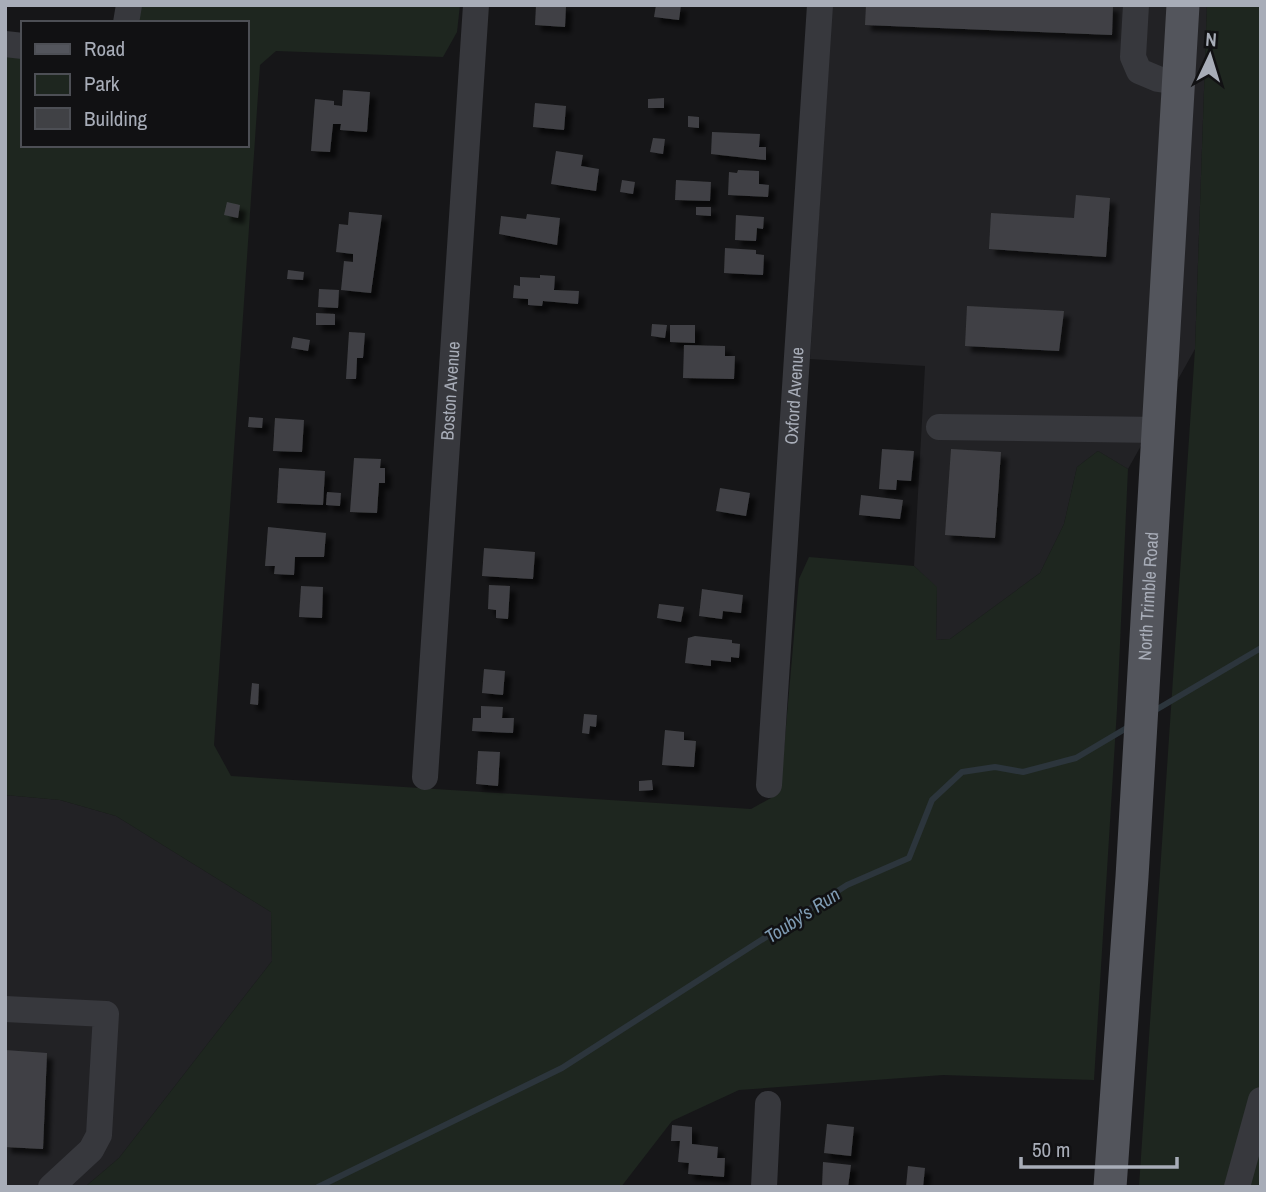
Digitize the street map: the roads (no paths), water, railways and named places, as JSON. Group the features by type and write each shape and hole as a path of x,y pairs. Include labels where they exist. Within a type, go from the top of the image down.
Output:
{"main road":[{"name":"North Trimble Road","path":"1110,1187 1132,877 1183,5"}],"street":[{"name":"Boston Avenue","path":"425,776 476,5"},
{"name":"Oxford Avenue","path":"769,785 820,5"},
{"path":"1136,5 1133,57 1139,71 1158,79 1179,82"},
{"path":"939,427 1158,430"},
{"path":"5,1010 106,1014 99,1135 92,1150 51,1187"},
{"path":"1237,1187 1261,1100"},
{"path":"764,1187 768,1104"}],"waterway":[{"name":"Touby's Run","path":"1154,711 1261,648"},
{"name":"Touby's Run","path":"318,1187 562,1068 847,885 909,858 932,800 962,772 995,767 1023,772 1076,758 1130,726"}]}
